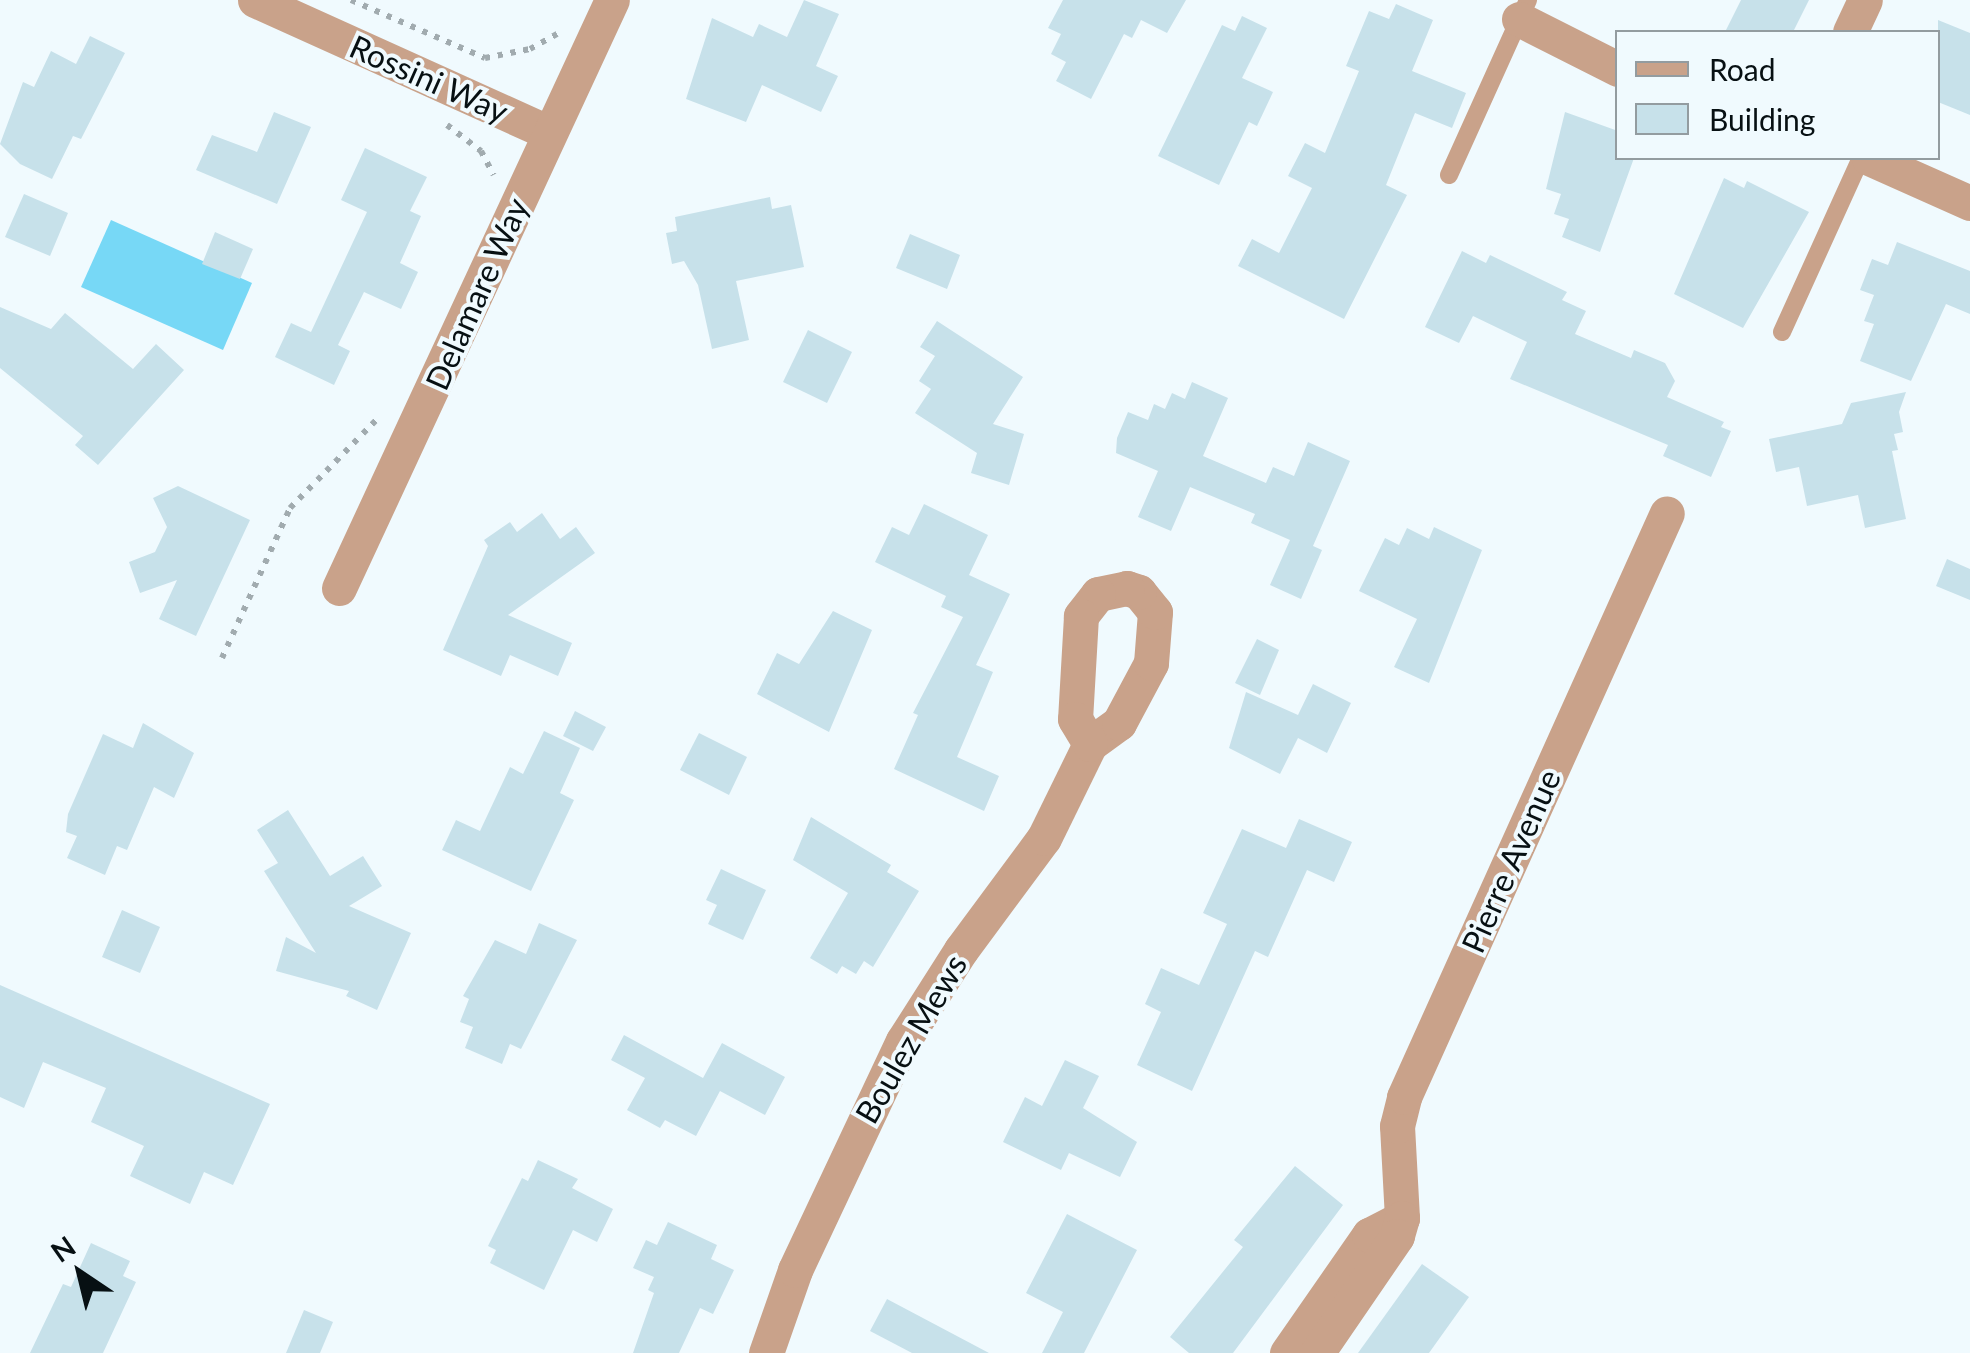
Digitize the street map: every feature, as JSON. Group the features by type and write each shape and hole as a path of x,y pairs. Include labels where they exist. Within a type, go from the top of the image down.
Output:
{"street":[{"name":"Rossini Way","path":"255,0 549,133"},
{"name":"Delamare Way","path":"340,588 612,0"},
{"path":"1851,30 1865,0"},
{"path":"1524,10 1615,67"},
{"path":"1873,160 1970,203"},
{"name":"Pierre Avenue","path":"1317,1353 1398,1236 1402,1218 1397,1126 1404,1097 1667,514"},
{"name":"Boulez Mews","path":"766,1353 796,1270 903,1041 960,950 1044,838 1090,744"},
{"path":"1287,1353 1369,1235 1402,1218"}],"lane":[{"path":"1449,175 1524,10"},
{"path":"1782,332 1860,160"}],"path":[{"path":"351,0 476,56 542,44 566,21"},
{"path":"476,56 447,128 487,157 494,168 491,186"},
{"path":"222,658 290,508 388,407"}],"shaded area":[{"path":"111,220 252,283 223,350 81,287"}],"building":[{"path":"804,0 839,14 816,66 838,76 821,112 762,85 746,122 686,99 712,18 753,37 759,24 787,37"},
{"path":"1063,0 1186,0 1167,33 1141,20 1132,38 1124,34 1091,99 1056,81 1066,62 1051,54 1061,34 1048,28"},
{"path":"1741,0 1809,0 1794,30 1726,30"},
{"path":"1396,4 1433,20 1412,71 1466,93 1452,128 1415,113 1386,185 1407,195 1344,319 1238,266 1252,239 1279,253 1312,188 1288,176 1305,143 1325,153 1359,71 1346,66 1369,11 1389,19"},
{"path":"1242,16 1267,28 1242,78 1273,92 1257,126 1249,122 1219,185 1158,156 1222,25 1235,31"},
{"path":"1938,20 1970,33 1970,115 1940,103"},
{"path":"90,36 125,53 81,139 73,136 52,179 20,164 0,144 23,82 34,87 51,51 76,64"},
{"path":"274,112 311,127 277,204 196,170 212,135 257,152"},
{"path":"1565,112 1615,130 1615,160 1633,160 1600,252 1562,237 1569,219 1554,214 1561,194 1546,189"},
{"path":"365,148 427,177 410,211 421,216 400,263 418,272 401,309 364,292 338,345 350,351 334,385 275,357 291,323 311,332 367,212 341,200"},
{"path":"1724,178 1744,188 1747,181 1809,212 1743,328 1674,294"},
{"path":"24,194 68,213 50,256 5,237"},
{"path":"770,197 772,209 791,205 804,267 736,281 749,340 712,349 698,285 684,261 672,264 666,233 677,231 675,217"},
{"path":"215,232 253,249 240,279 202,264"},
{"path":"910,234 960,255 947,289 896,268"},
{"path":"1897,242 1970,271 1970,314 1946,304 1911,381 1860,361 1874,324 1864,321 1874,295 1860,290 1872,259 1888,265"},
{"path":"1462,251 1486,263 1490,255 1567,292 1562,300 1586,311 1575,334 1631,358 1634,350 1665,363 1675,381 1667,397 1724,422 1721,427 1731,431 1711,477 1663,456 1668,445 1510,379 1527,342 1473,316 1459,343 1425,327"},
{"path":"0,307 51,329 65,313 133,369 156,344 184,370 98,465 75,445 83,436 0,368"},
{"path":"937,321 1023,377 993,424 1024,434 1009,485 971,473 977,453 915,413 931,389 919,381 935,356 920,347"},
{"path":"808,330 852,352 827,403 783,382"},
{"path":"1192,382 1228,398 1203,456 1266,483 1273,467 1294,476 1308,442 1350,461 1313,546 1322,550 1301,599 1270,585 1290,540 1251,523 1255,514 1190,487 1171,531 1138,517 1158,471 1116,453 1117,438 1128,412 1148,420 1154,404 1165,409 1172,393 1185,399"},
{"path":"1906,392 1899,412 1903,432 1894,434 1898,450 1892,451 1906,519 1865,528 1858,495 1807,506 1799,467 1776,472 1769,439 1842,424 1851,403"},
{"path":"178,486 250,520 196,636 159,619 177,580 140,593 129,562 155,552 167,527 153,498"},
{"path":"924,504 988,535 969,575 1010,594 976,665 993,672 957,757 999,776 984,811 894,769 918,715 913,713 963,617 941,607 946,596 875,562 892,527 909,535"},
{"path":"542,513 560,539 576,527 595,553 508,615 572,643 558,676 510,655 501,676 443,650 488,546 484,540 510,522 517,532"},
{"path":"1434,527 1482,550 1429,683 1394,667 1417,619 1359,591 1385,538 1399,545 1407,528 1429,539"},
{"path":"1947,559 1970,569 1970,600 1936,586"},
{"path":"833,611 872,630 829,732 757,694 777,653 799,664"},
{"path":"1257,639 1279,650 1260,695 1235,683"},
{"path":"1313,684 1351,703 1327,753 1298,738 1280,774 1229,748 1246,692 1298,715"},
{"path":"575,711 606,727 593,751 563,736"},
{"path":"143,723 194,753 174,798 154,787 127,850 117,846 105,875 67,858 77,836 66,832 68,814 103,734 133,748"},
{"path":"544,731 580,748 560,793 574,800 531,891 442,850 456,820 480,831 510,767 523,774"},
{"path":"699,733 747,757 729,795 680,770"},
{"path":"288,810 330,876 363,856 382,886 349,906 411,933 377,1010 346,996 349,991 276,971 286,937 316,953 264,871 278,863 257,830"},
{"path":"811,817 891,865 887,872 919,891 873,967 864,961 856,974 842,966 837,974 810,958 848,893 793,860"},
{"path":"1299,819 1352,842 1334,882 1307,870 1268,957 1255,951 1192,1091 1137,1065 1161,1012 1145,1004 1161,968 1199,985 1227,924 1203,913 1242,829 1286,848"},
{"path":"721,869 766,890 743,940 708,924 717,905 706,900"},
{"path":"122,910 160,927 140,973 102,957"},
{"path":"539,923 577,940 521,1049 510,1044 502,1064 465,1048 473,1027 460,1022 469,999 463,996 495,940 526,954"},
{"path":"0,985 270,1104 233,1185 204,1172 190,1204 130,1176 144,1146 91,1122 106,1088 43,1062 24,1108 0,1097"},
{"path":"624,1035 703,1078 722,1043 785,1077 765,1115 720,1091 696,1136 665,1120 660,1128 627,1110 645,1078 611,1060"},
{"path":"1065,1060 1099,1076 1083,1108 1137,1142 1120,1177 1069,1153 1061,1170 1003,1142 1025,1097 1042,1106"},
{"path":"538,1160 578,1179 572,1188 613,1209 597,1242 573,1230 544,1290 490,1263 496,1250 488,1246 522,1178 528,1181"},
{"path":"1295,1166 1343,1205 1233,1353 1189,1353 1170,1337 1243,1247 1234,1240"},
{"path":"1067,1214 1137,1250 1084,1353 1042,1353 1063,1312 1026,1293"},
{"path":"668,1222 717,1245 711,1259 734,1270 713,1314 700,1308 679,1353 633,1353 654,1293 648,1290 654,1277 633,1268 646,1240 657,1245"},
{"path":"91,1243 130,1261 123,1276 136,1282 103,1353 30,1353 63,1284 71,1287"},
{"path":"1422,1264 1469,1297 1429,1353 1358,1353"},
{"path":"887,1299 989,1353 912,1353 870,1331"},
{"path":"304,1310 333,1322 320,1353 286,1353"}]}
